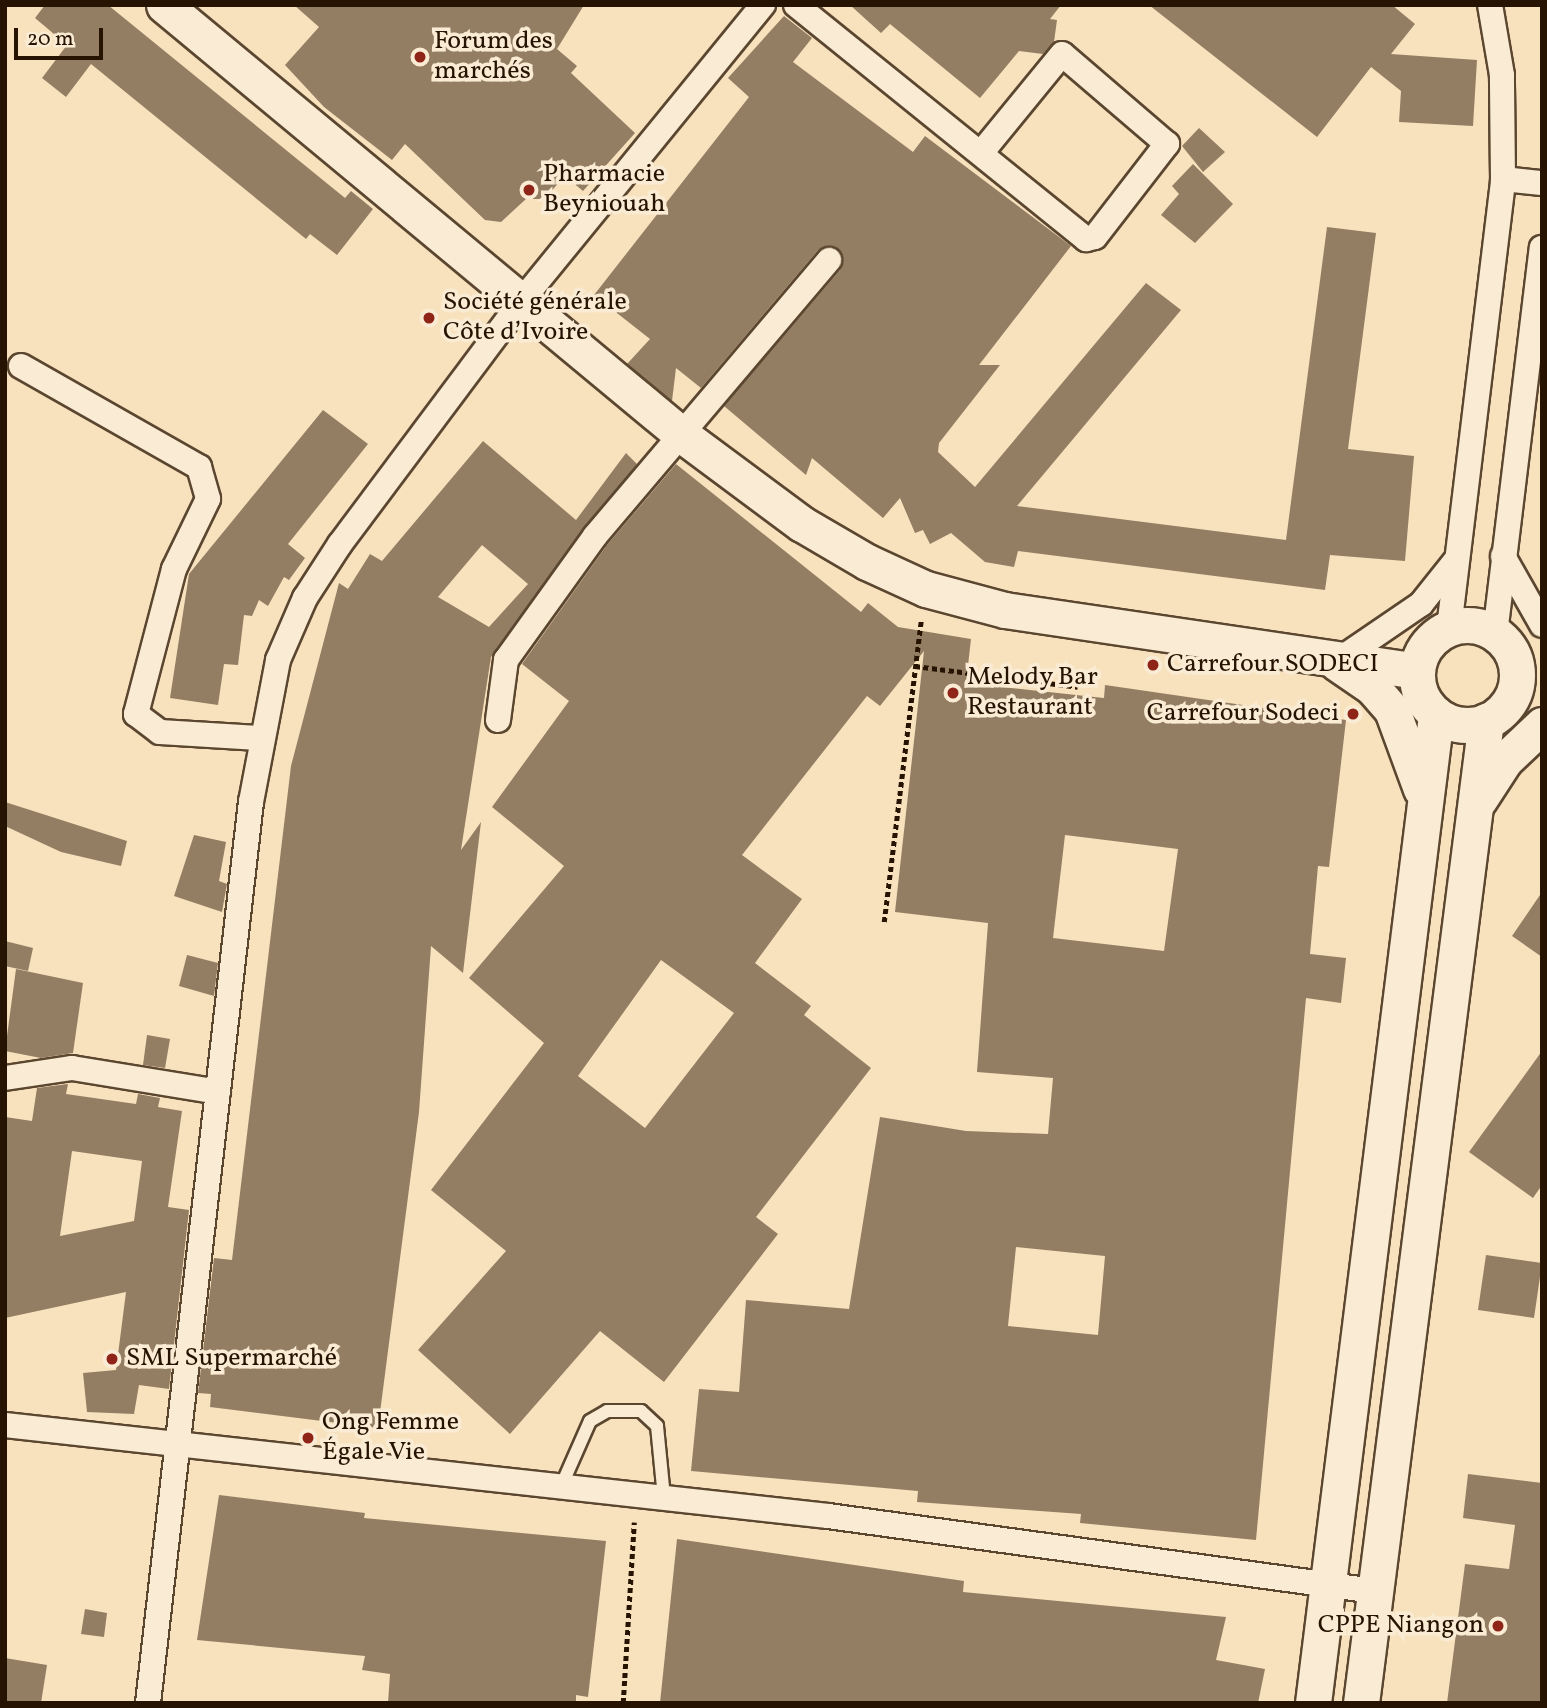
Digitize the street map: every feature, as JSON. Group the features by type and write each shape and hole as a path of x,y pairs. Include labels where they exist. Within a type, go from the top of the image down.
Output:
{"main road":[{"path":"164,5 523,299 682,435 802,524 926,589 1042,617 1335,662 1417,671"},
{"path":"1473,625 1495,634 1529,685 1486,721 1452,723 1436,715 1421,696 1417,671 1422,653 1449,628 1473,625"},
{"path":"1335,662 1372,687 1392,710 1424,803"},
{"path":"1313,1703 1436,715"},
{"path":"1360,1703 1486,721"},
{"path":"1475,806 1505,760 1542,725"}],"street":[{"path":"148,1703 260,738 278,660 305,598 523,299 763,5"},
{"path":"796,5 1086,239 1095,237 1167,144 1062,54 981,153"},
{"path":"1449,628 1503,178 1502,75 1490,5"},
{"path":"1503,178 1542,183"},
{"path":"1495,634 1542,248"},
{"path":"498,720 506,660 595,536 829,260"},
{"path":"21,366 199,467 208,499 174,569 136,714 160,732 260,738"},
{"path":"1503,556 1542,625"},
{"path":"1335,662 1421,604 1456,559"},
{"path":"5,1078 72,1068 218,1092"},
{"path":"5,1425 560,1489 664,1498 1374,1591"}],"lane":[{"path":"560,1489 590,1421 607,1411 641,1411 657,1426 664,1498"}],"path":[{"path":"884,922 920,628"},
{"path":"915,666 1078,687"},
{"path":"623,1703 635,1495"}],"building":[{"path":"45,5 108,5 345,198 351,191 373,209 337,255 310,234 306,239 91,64 66,97 42,78 67,45 35,18"},
{"path":"294,5 584,5 557,49 577,66 571,73 635,133 583,191 565,176 544,199 526,199 501,222 485,220 405,144 392,160 324,107 285,65 319,27"},
{"path":"850,5 1061,5 1050,19 1057,20 1054,42 1043,54 1019,51 980,98 890,24 881,33"},
{"path":"1149,5 1392,5 1415,24 1391,54 1477,60 1473,126 1399,122 1401,91 1371,67 1317,137"},
{"path":"784,16 812,38 793,62 913,152 925,136 1071,246 979,365 1000,365 939,443 938,452 975,487 1146,283 1181,310 1017,506 1286,540 1327,227 1376,233 1348,449 1414,456 1405,561 1330,555 1325,590 1018,551 1014,567 985,562 951,533 930,544 923,530 915,533 900,498 883,518 812,458 806,475 724,406 840,270 843,256 832,246 818,250 701,388 676,368 672,401 627,364 650,339 594,295 749,97 728,78"},
{"path":"1199,128 1225,152 1203,172 1182,146"},
{"path":"1193,164 1233,204 1195,243 1161,215 1179,194 1172,186"},
{"path":"323,410 368,444 288,544 305,558 289,580 284,577 268,606 259,600 252,616 244,615 238,665 224,664 218,705 170,698 189,574"},
{"path":"483,441 576,520 626,453 637,464 491,657 461,850 481,822 463,973 431,946 419,1112 378,1428 210,1407 211,1394 198,1393 214,1258 232,1260 291,766 339,583 348,589 370,554 382,561","holes":["482,545 528,584 489,627 438,597"]},
{"path":"676,464 861,612 868,603 898,627 971,639 966,683 1104,698 1105,685 1346,720 1329,867 1318,866 1310,954 1346,958 1341,1003 1306,998 1256,1540 1080,1523 1081,1514 917,1502 918,1491 691,1471 699,1389 739,1392 746,1300 849,1309 880,1117 966,1131 1048,1134 1053,1078 977,1072 988,923 895,912 924,651 880,706 867,696 742,855 802,899 755,963 811,1006 804,1015 871,1068 756,1217 778,1234 664,1382 600,1331 510,1434 418,1350 506,1251 431,1190 544,1043 469,978 564,866 492,807 569,701 522,664 607,545","holes":["1065,835 1178,849 1164,951 1053,938","661,960 734,1013 645,1128 578,1076","1016,1247 1105,1256 1098,1335 1008,1326"]},
{"path":"5,802 127,841 121,866 61,852 5,826"},
{"path":"194,835 226,842 219,881 227,884 222,912 174,896"},
{"path":"1542,892 1542,957 1512,936"},
{"path":"5,941 33,948 28,971 5,966"},
{"path":"187,955 218,963 214,996 179,986"},
{"path":"16,969 83,983 73,1053 41,1058 5,1051"},
{"path":"147,1035 170,1039 165,1068 143,1065"},
{"path":"1542,1051 1542,1185 1533,1198 1469,1152"},
{"path":"68,1084 66,1094 136,1104 138,1094 160,1098 158,1107 182,1111 168,1207 189,1210 169,1389 139,1385 134,1414 87,1412 83,1373 116,1370 126,1292 5,1318 5,1117 32,1121 37,1088","holes":["72,1151 142,1161 134,1221 60,1236"]},
{"path":"1486,1255 1542,1263 1534,1318 1478,1310"},
{"path":"1468,1474 1542,1483 1542,1703 1447,1703 1465,1564 1509,1569 1515,1525 1463,1518"},
{"path":"219,1495 365,1513 364,1518 606,1541 588,1697 576,1695 576,1703 388,1703 390,1674 362,1670 365,1656 197,1640"},
{"path":"677,1539 964,1581 963,1592 1226,1617 1216,1660 1265,1669 1258,1703 660,1703"},
{"path":"85,1609 107,1613 104,1637 81,1634"},
{"path":"5,1658 47,1665 41,1703 5,1703"}],"place":[{"name":"Forum des marchés","path":"420,57"},
{"name":"Pharmacie Beyniouah","path":"529,190"},
{"name":"Société générale Côte d’Ivoire","path":"429,318"},
{"name":"Carrefour SODECI","path":"1153,665"},
{"name":"Melody Bar Restaurant","path":"953,693"},
{"name":"Carrefour Sodeci","path":"1353,714"},
{"name":"SML Supermarché","path":"112,1359"},
{"name":"Ong Femme Égale Vie","path":"308,1438"},
{"name":"CPPE Niangon","path":"1498,1626"}]}
